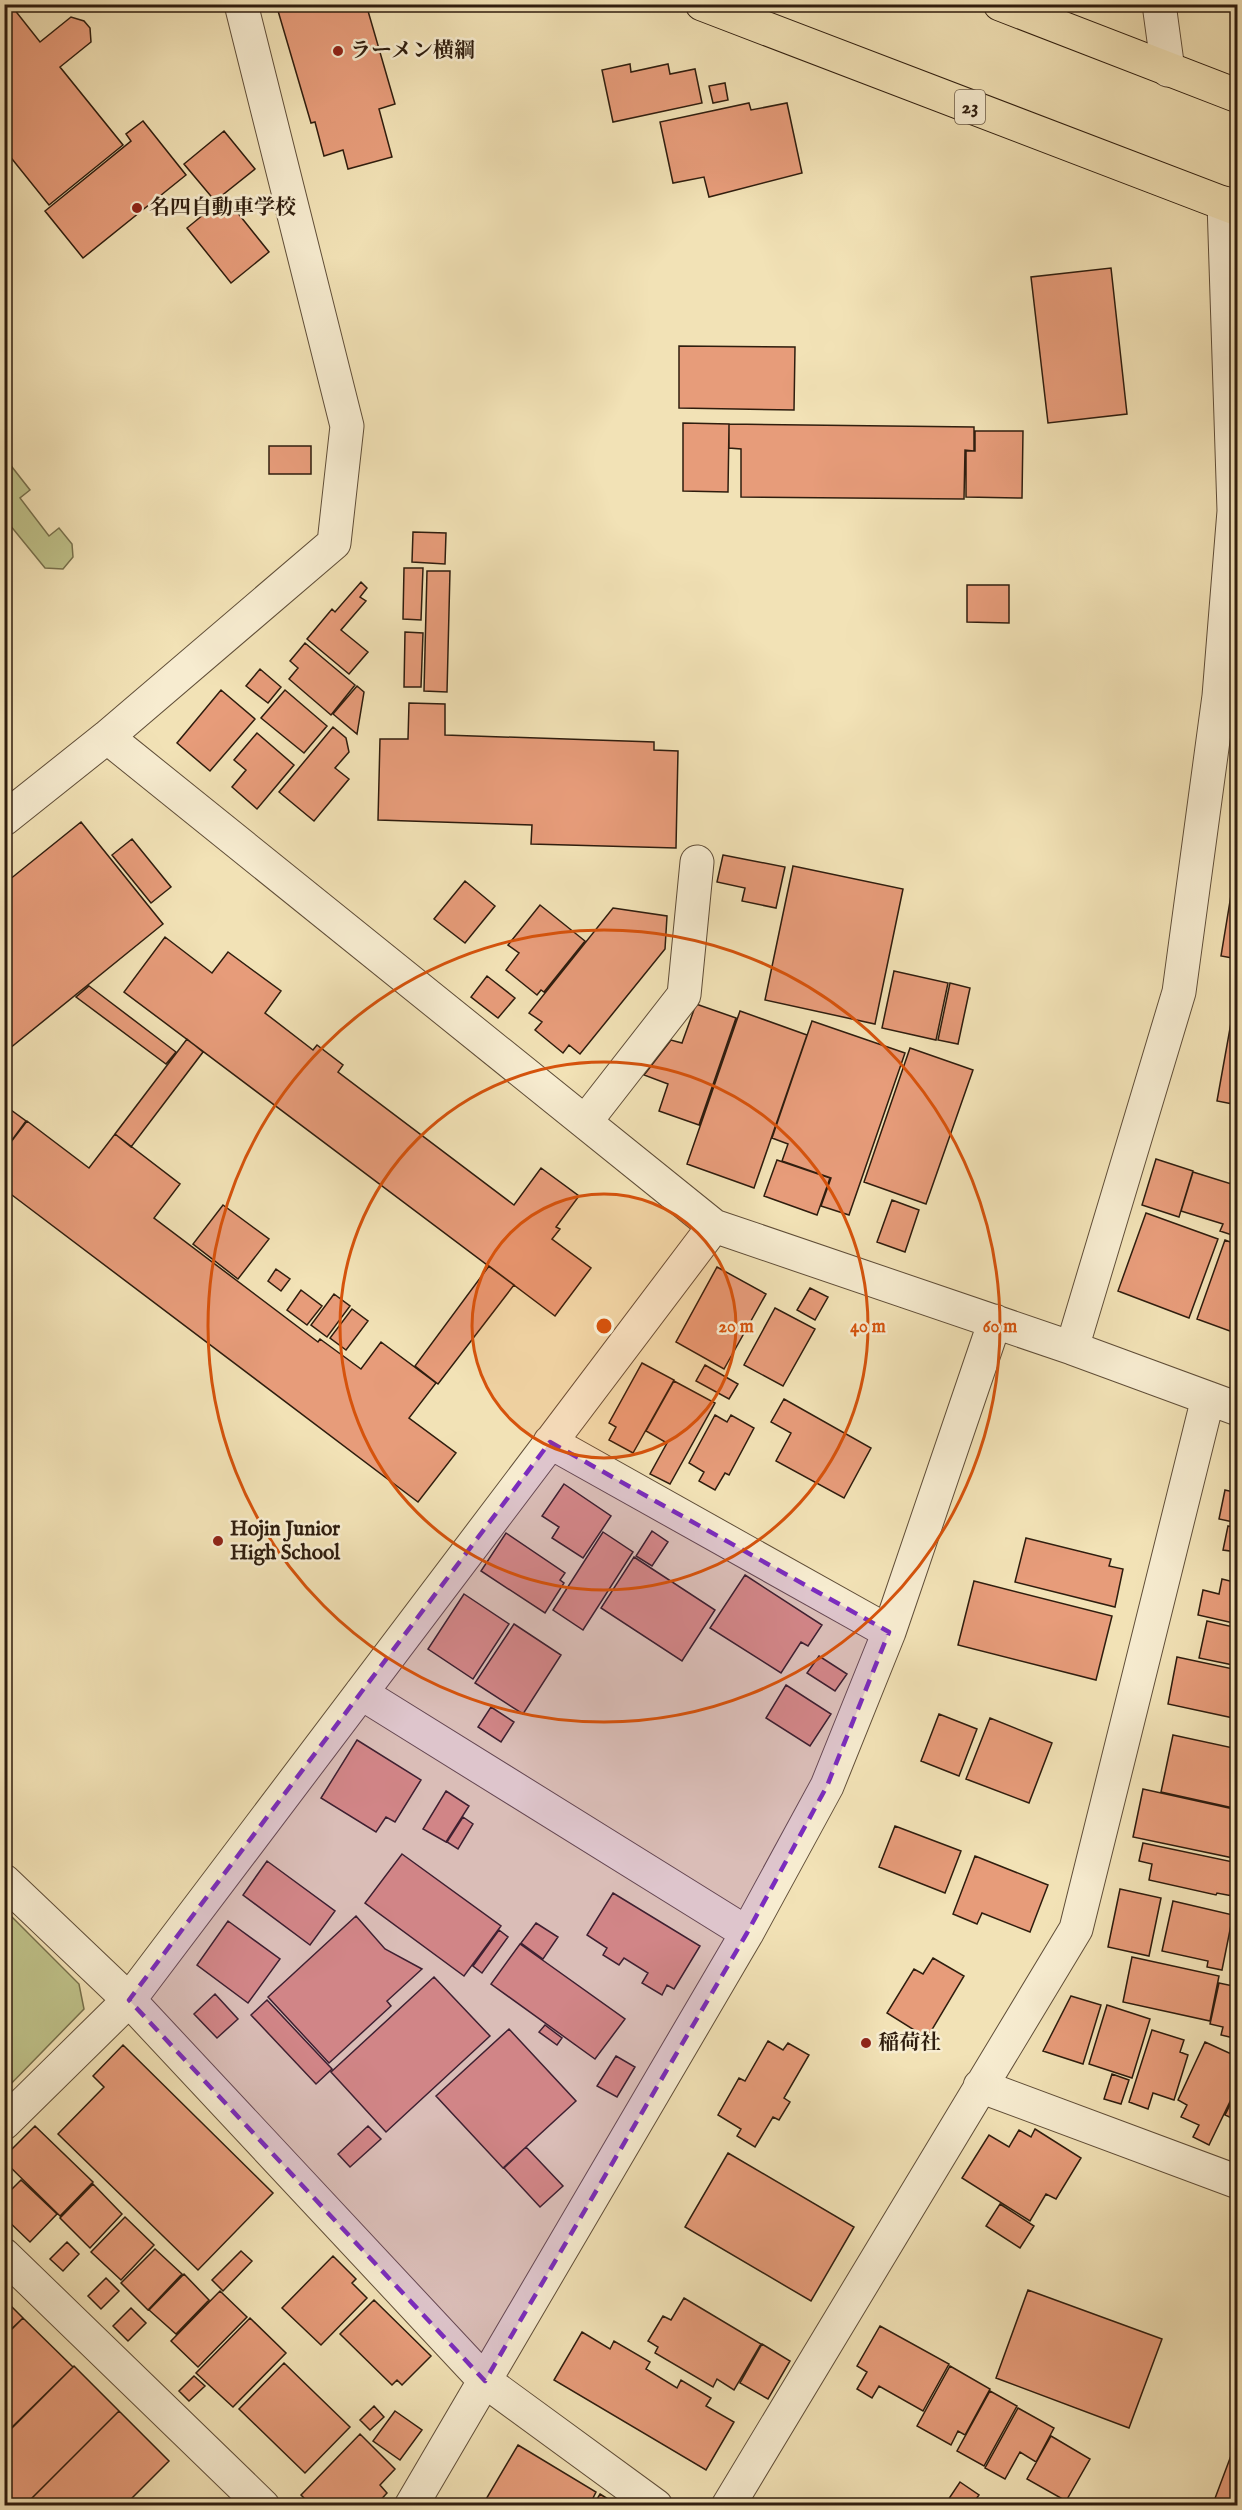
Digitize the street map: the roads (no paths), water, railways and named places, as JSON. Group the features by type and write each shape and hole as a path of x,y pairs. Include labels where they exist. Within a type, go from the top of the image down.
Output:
{"highway":[{"name":"23","path":"702,4 1231,206"},
{"path":"1000,4 1238,96"}],"street":[{"path":"4,819 107,737 334,543 347,426 241,4"},
{"path":"1159,4 1168,70"},
{"path":"1072,1348 1179,992 1228,699 1234,510 1231,206"},
{"path":"107,737 714,1226 1072,1348 1223,1403 1076,1929 728,2505"},
{"path":"585,1122 684,995 698,862"},
{"path":"4,2123 129,2000 714,1226"},
{"path":"411,2505 747,1933 827,1786 889,1632 994,1321"},
{"path":"550,1442 889,1632"},
{"path":"361,1694 747,1933"},
{"path":"4,1881 129,2000 485,2381 656,2505"},
{"path":"980,2086 1238,2182"},
{"path":"4,2255 263,2505"}],"place":[{"name":"ラーメン横綱","path":"338,51"},
{"name":"名四自動車学校","path":"137,208"},
{"name":"Hojin Junior High School","path":"218,1541"},
{"name":"稲荷社","path":"866,2043"}]}
